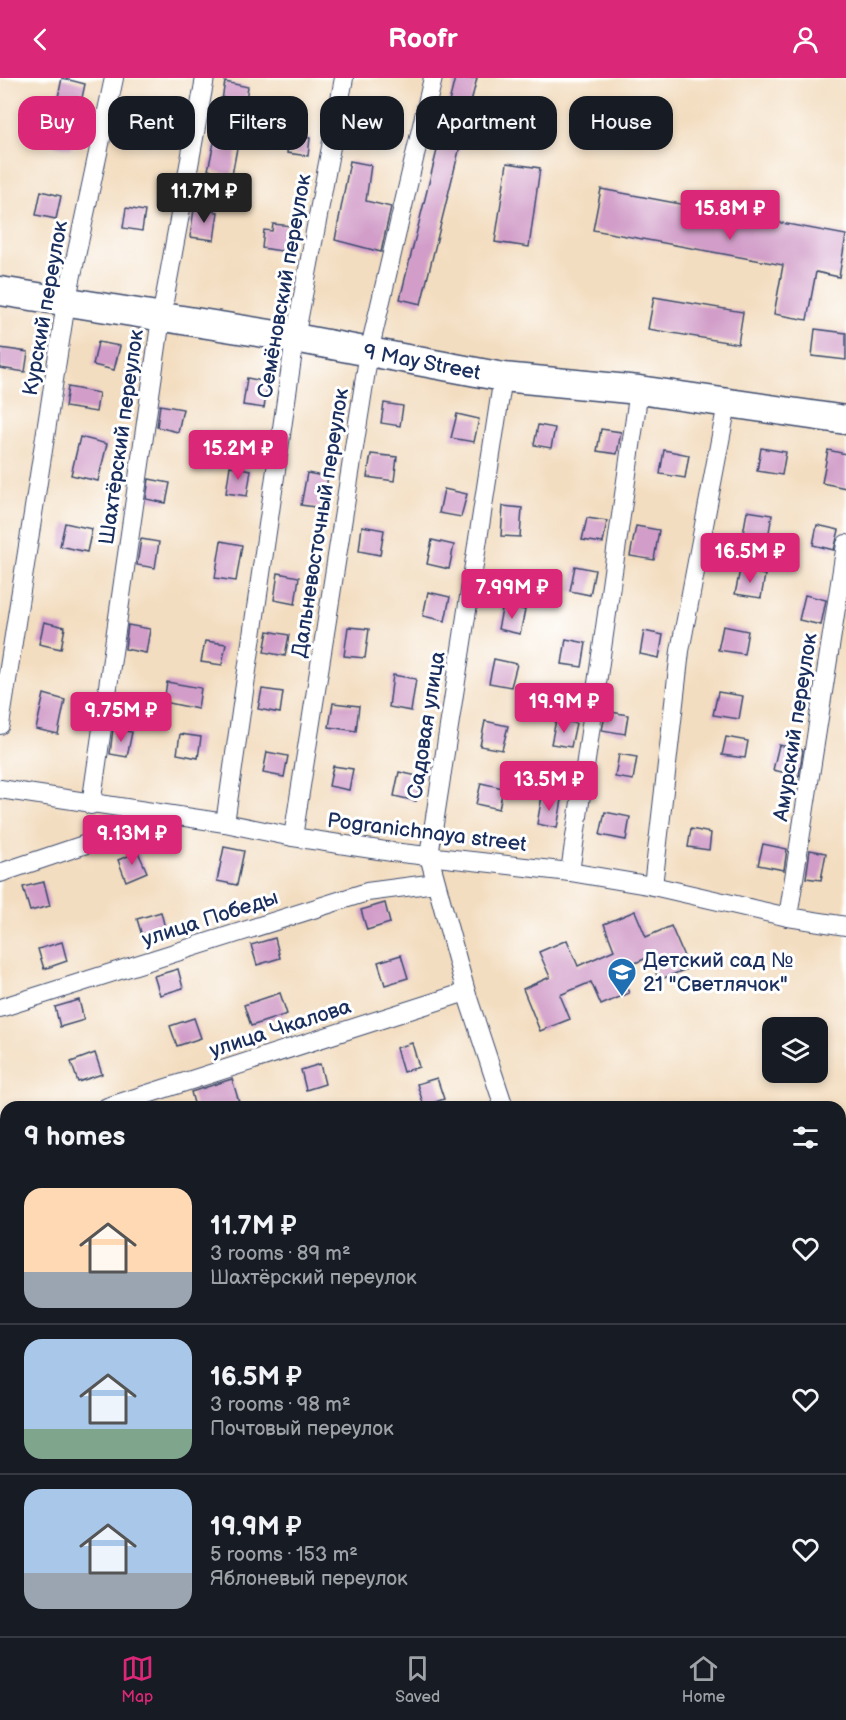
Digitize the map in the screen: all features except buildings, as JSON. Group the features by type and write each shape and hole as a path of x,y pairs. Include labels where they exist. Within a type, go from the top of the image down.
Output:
{"main road":[{"name":"9 May Street","path":"0,291 296,338 503,377 639,390 846,420"}],"street":[{"name":"Курский переулок","path":"0,725 66,303 114,78"},
{"name":"Шахтёрский переулок","path":"91,804 161,318 205,78"},
{"name":"Семёновский переулок","path":"225,822 296,338 344,78"},
{"name":"Дальневосточный переулок","path":"293,837 369,352 433,78"},
{"name":"Садовая улица","path":"499,1101 466,992 429,856 503,377"},
{"path":"570,872 639,390"},
{"path":"653,886 680,651 728,404"},
{"name":"Амурский переулок","path":"788,917 846,544"},
{"name":"Pogranichnaya street","path":"0,789 225,822 293,837 429,856 570,872 653,886 788,917 846,926"},
{"path":"0,873 171,815"},
{"name":"улица Победы","path":"0,1008 366,892 436,883"},
{"name":"улица Чкалова","path":"126,1101 466,992"}],"place":[{"name":"Детский сад № 21 \"Светлячок\"","path":"622,998"}]}
